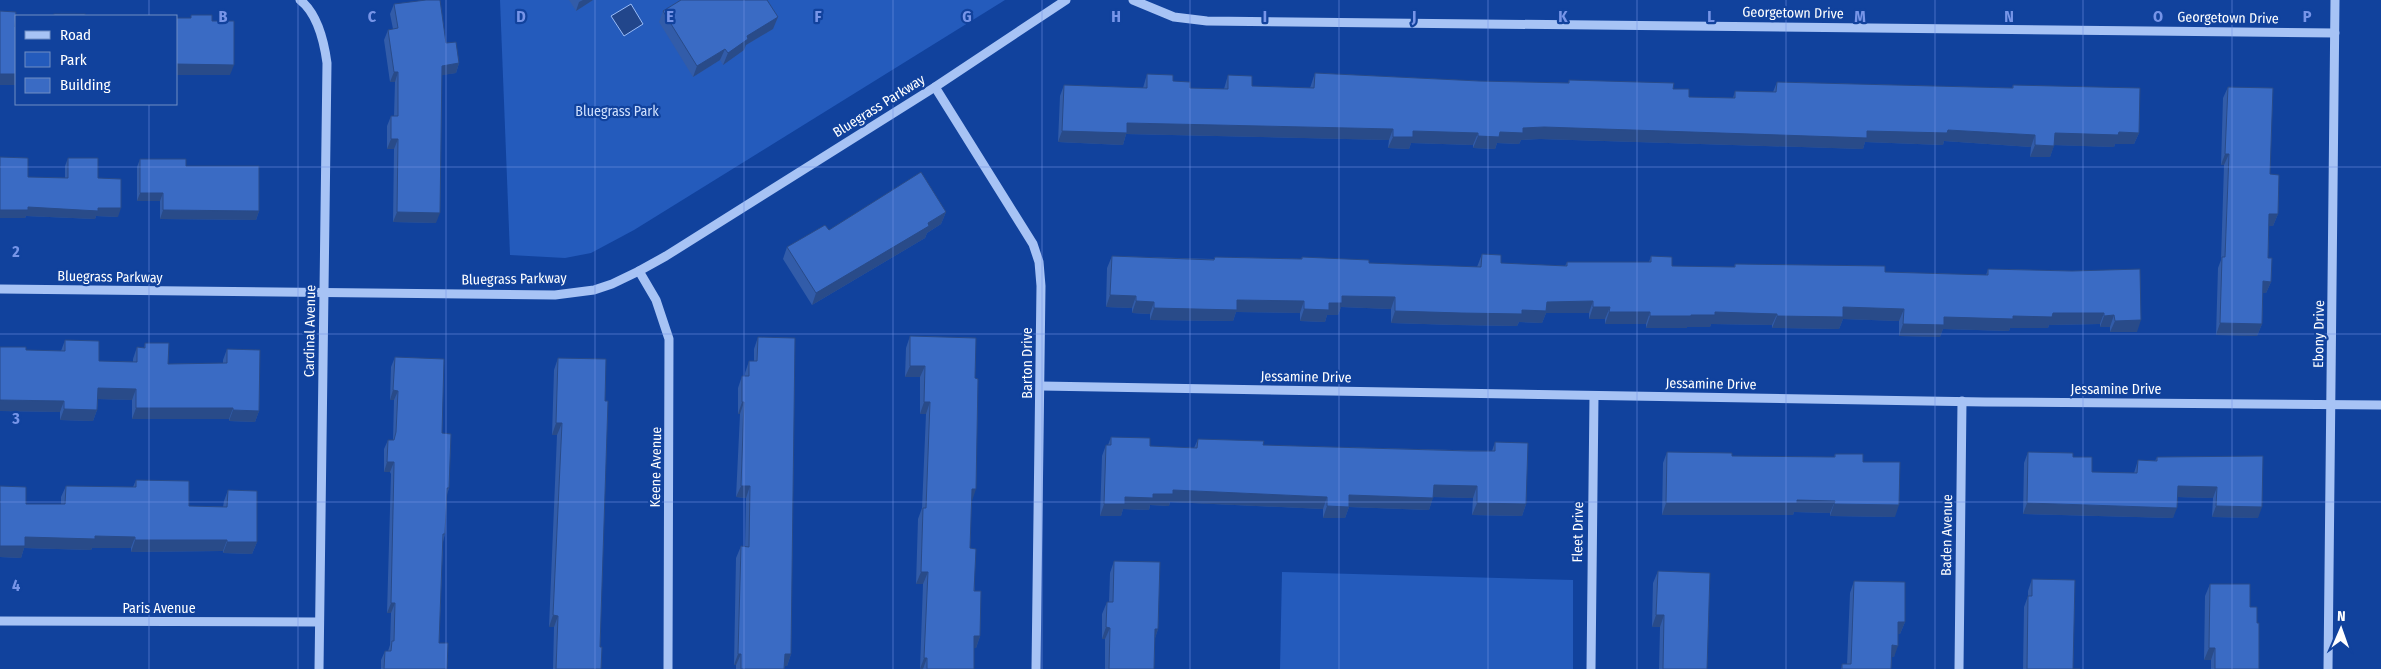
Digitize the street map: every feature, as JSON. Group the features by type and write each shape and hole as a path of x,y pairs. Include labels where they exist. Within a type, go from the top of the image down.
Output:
{"street":[{"name":"Cardinal Avenue","path":"300,0 306,5 324,38 327,63 319,669"},
{"name":"Bluegrass Parkway","path":"0,289 324,291 555,295 594,290 639,272 935,87 1066,0"},
{"name":"Georgetown Drive","path":"1133,0 1174,17 1207,21 2335,32"},
{"name":"Ebony Drive","path":"2328,669 2335,0"},
{"name":"Barton Drive","path":"935,87 1033,244 1039,262 1041,286 1036,669"},
{"name":"Keene Avenue","path":"639,272 656,300 669,339 668,669"},
{"name":"Jessamine Drive","path":"1040,386 1594,396 2381,405"},
{"name":"Fleet Drive","path":"1590,669 1594,396"},
{"name":"Baden Avenue","path":"1959,669 1962,401"},
{"name":"Paris Avenue","path":"0,621 319,622"}],"green space":[{"name":"Bluegrass Park","path":"500,0 1005,0 634,230 591,253 565,258 510,255"},
{"path":"1282,572 1573,580 1573,669 1280,669"}],"shaded area":[{"path":"631,4 643,24 624,36 611,16"}],"building":[{"path":"440,0 446,43 456,42 459,63 442,66 440,213 397,212 398,139 391,139 391,116 398,116 398,72 394,72 388,30 398,28 394,4"},
{"path":"681,0 767,0 778,17 747,36 748,39 728,53 725,49 697,66 663,11"},
{"path":"0,11 16,12 15,74 0,74"},
{"path":"54,14 85,14 85,15"},
{"path":"191,15 212,15 212,21 234,21 234,65 178,64 178,18 191,18"},
{"path":"1315,73 1479,81 1569,83 1569,80 1674,83 1673,89 1689,89 1689,97 1735,98 1735,91 1776,92 1777,82 2013,88 2013,85 2140,88 2139,133 2119,132 2118,135 2055,133 2054,146 2035,145 2035,135 1948,130 1947,133 1867,131 1867,138 1544,127 1523,128 1523,133 1500,132 1499,137 1478,136 1478,133 1413,131 1413,137 1393,137 1393,129 1127,123 1127,133 1062,131 1064,85 1147,88 1147,74 1173,75 1173,81 1190,82 1190,88 1228,89 1228,75 1252,76 1252,86 1314,88"},
{"path":"2228,87 2273,88 2270,174 2279,175 2278,214 2269,214 2268,258 2272,258 2271,282 2263,281 2262,324 2220,323 2222,257 2225,257 2229,154 2225,154"},
{"path":"0,157 28,158 28,177 68,178 68,158 98,158 98,178 121,179 121,208 98,208 98,211 28,207 28,210 0,210"},
{"path":"140,159 186,159 186,166 259,166 259,211 163,210 163,193 140,193"},
{"path":"921,172 946,212 928,223 929,226 816,293 787,247 825,225 829,230"},
{"path":"1482,254 1501,255 1501,263 1567,266 1567,262 1651,262 1651,256 1672,257 1672,266 1735,267 1735,264 1885,266 1885,272 1988,275 1988,269 2072,271 2140,269 2141,320 2115,321 2114,315 2104,316 2104,313 2053,313 2052,317 2013,316 2013,319 1944,317 1944,325 1903,324 1904,309 1843,307 1843,317 1777,316 1777,314 1715,312 1715,315 1650,316 1650,312 1609,312 1610,307 1593,307 1593,301 1547,302 1546,311 1522,310 1522,314 1461,313 1395,311 1395,297 1342,296 1342,303 1329,303 1329,310 1304,309 1304,301 1237,300 1237,310 1154,308 1154,302 1136,301 1136,296 1110,295 1112,256 1214,260 1215,257 1302,259 1302,257 1369,260 1369,263 1481,267"},
{"path":"910,336 976,338 975,378 978,379 976,489 972,489 970,548 976,549 974,591 981,591 980,636 974,636 974,669 927,669 927,658 924,658 928,572 921,572 923,508 926,508 930,402 924,402 925,366 910,366"},
{"path":"758,337 795,338 791,654 785,654 784,669 741,669 741,654 738,654 741,546 749,547 750,486 741,486 744,402 742,402 742,376 749,376 749,361 757,361"},
{"path":"65,340 99,341 99,361 137,362 137,347 145,348 145,343 169,343 168,364 227,363 227,349 260,350 259,411 233,410 233,408 136,408 136,389 98,388 97,410 64,409 64,401 0,400 0,347 26,347 26,350 65,351"},
{"path":"395,357 444,359 442,433 451,434 449,488 447,488 445,534 443,534 439,643 448,643 447,669 384,669 385,651 391,651 392,641 394,641 395,603 391,603 394,462 387,462 388,440 394,440 396,432 398,391 393,390"},
{"path":"558,358 606,359 605,401 608,401 600,647 602,647 601,669 556,669 558,616 553,615 562,423 556,423"},
{"path":"1111,437 1150,438 1150,446 1197,448 1198,439 1264,441 1263,445 1470,451 1495,451 1495,442 1528,443 1526,504 1477,503 1477,486 1434,485 1433,498 1349,495 1349,507 1327,506 1327,497 1173,490 1173,494 1153,494 1153,498 1125,497 1125,504 1104,504 1106,445 1111,445"},
{"path":"1667,452 1732,453 1732,456 1835,457 1835,454 1863,454 1863,462 1900,462 1899,505 1834,504 1835,501 1797,500 1797,503 1666,503"},
{"path":"2028,452 2073,453 2073,457 2092,457 2092,472 2137,473 2138,460 2157,461 2157,457 2263,456 2262,507 2216,506 2217,487 2178,486 2177,508 2027,503"},
{"path":"136,480 189,481 189,506 227,507 228,490 257,491 257,542 227,542 227,540 135,540 135,537 95,536 95,539 25,537 25,546 0,546 0,486 26,487 26,504 65,504 66,486 136,487"},
{"path":"1114,561 1160,562 1158,629 1155,629 1154,669 1109,669 1110,628 1106,627 1107,602 1113,602"},
{"path":"1658,571 1710,573 1707,669 1663,669 1664,615 1656,615"},
{"path":"2032,579 2075,580 2073,669 2027,669 2028,596 2032,596"},
{"path":"1854,581 1905,582 1905,622 1898,622 1898,646 1892,645 1891,669 1842,669 1842,664 1851,664"},
{"path":"2210,584 2250,584 2250,607 2257,607 2257,623 2259,623 2259,669 2215,669 2215,648 2209,648"}]}
